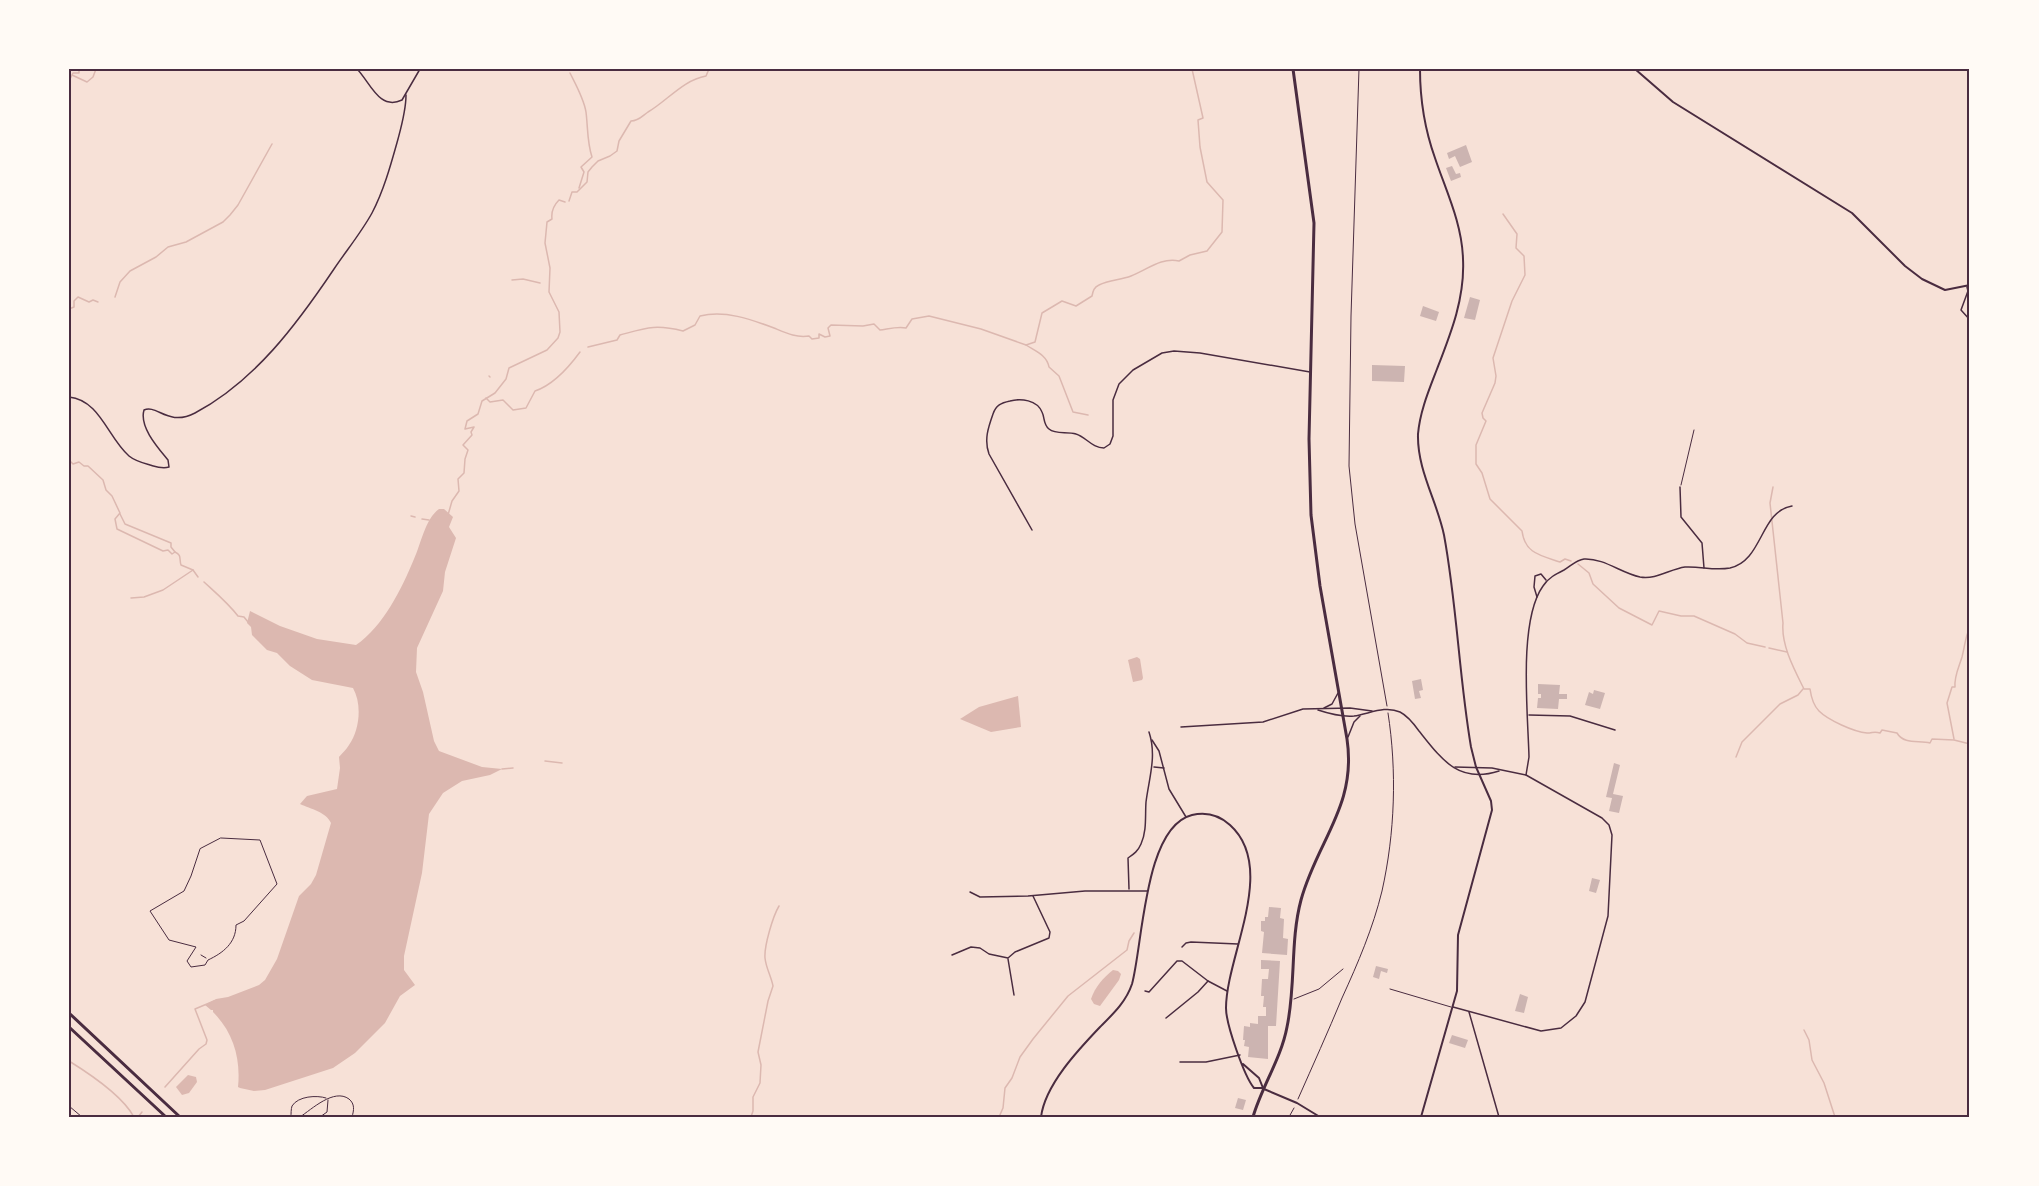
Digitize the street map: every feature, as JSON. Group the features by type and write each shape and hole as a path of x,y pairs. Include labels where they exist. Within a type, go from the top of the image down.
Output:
{"main road":[{"path":"1253,1117 1285,1037 1291,999 1298,912 1307,883 1344,798 1349,772 1347,739 1320,586 1311,515 1309,447 1314,224 1293,69"},
{"path":"69,1013 180,1117"},
{"path":"69,1027 166,1117"}],"street":[{"path":"357,69 373,91 387,102 400,102 420,69"},
{"path":"1420,69 1426,128 1458,226 1463,271 1457,315 1422,411 1419,447 1422,466 1444,537 1470,736 1476,767 1491,801 1492,812 1458,935 1457,986 1421,1117"},
{"path":"1635,69 1678,105 1849,211 1916,275 1941,289 1969,286 1961,312 1970,320"},
{"path":"70,397 81,400 96,412 131,458 162,468 169,466 168,460 147,430 143,418 144,410 149,408 174,418 185,417 196,412 246,375 298,321 375,206 393,158 405,110 406,95"},
{"path":"1032,530 986,446 994,410 998,405 1018,399 1029,401 1041,411 1045,425 1050,430 1078,434 1101,448 1108,446 1113,436 1113,400 1119,384 1133,370 1162,353 1174,351 1200,353 1311,372"},
{"path":"1680,487 1681,517 1702,543 1704,569"},
{"path":"1526,775 1528,767 1529,635 1537,597 1546,581 1581,559 1600,561 1642,577 1682,568 1714,570 1737,565 1755,549 1768,524 1776,515 1792,506"},
{"path":"1537,597 1534,587 1535,576 1541,574 1546,581"},
{"path":"1181,727 1263,723 1296,711 1322,709 1332,704 1339,692"},
{"path":"1322,709 1362,709 1373,712"},
{"path":"1318,710 1343,716 1390,710 1403,713 1440,756 1455,767 1479,776 1499,771"},
{"path":"1347,739 1354,722 1360,715"},
{"path":"1528,715 1570,716 1614,730"},
{"path":"1129,890 1128,858 1136,853 1141,844 1145,827 1148,784 1153,766 1149,732"},
{"path":"1151,739 1159,751 1169,789 1186,817"},
{"path":"1153,766 1164,768"},
{"path":"1452,1007 1535,1031 1552,1031 1567,1024 1576,1016 1584,1003 1608,916 1612,838 1609,825 1602,818 1526,775 1476,767 1455,767"},
{"path":"1041,1117 1053,1085 1080,1049 1119,1008 1127,995 1134,977 1148,891 1167,835 1176,823 1186,817 1205,814 1220,818 1236,831 1248,862 1247,911 1228,992 1227,1017 1250,1083 1254,1088 1263,1088 1297,1103 1320,1117"},
{"path":"970,892 980,897 1148,891"},
{"path":"952,955 971,947 1008,958 1023,948 1049,938 1050,932 1033,896"},
{"path":"1182,947 1191,942 1239,944"},
{"path":"1008,958 1014,995"},
{"path":"1145,991 1149,992 1177,962 1182,961 1208,981 1228,992"},
{"path":"1167,1018 1208,981"},
{"path":"1469,1012 1499,1117"},
{"path":"1180,1062 1206,1062 1240,1055"},
{"path":"1243,1064 1259,1078 1263,1088"}],"lane":[{"path":"1680,487 1694,430"},
{"path":"1291,999 1319,989 1343,969"},
{"path":"1390,990 1452,1007"},
{"path":"291,1117 295,1103 316,1096 328,1098 341,1096 348,1099 354,1107 352,1117"},
{"path":"300,1117 328,1098"},
{"path":"320,1117 327,1112 328,1098"}],"path":[{"path":"1359,69 1349,402 1350,488 1386,702"},
{"path":"1298,1098 1369,935 1382,890 1391,834 1393,802 1389,719"},
{"path":"221,838 260,840 277,884 244,921 236,925 231,945 220,955 208,960 205,965 191,967 187,961 196,947 169,940 150,911 184,891 200,849 221,838"},
{"path":"201,955 208,960"},
{"path":"69,1106 82,1117"},
{"path":"1289,1117 1295,1106"}],"shaded area":[{"path":"439,509 444,509 453,517 449,527 456,538 445,572 443,591 417,648 416,672 434,741 439,751 482,767 502,769 490,775 462,781 443,793 429,814 422,873 404,956 404,970 415,985 400,996 385,1023 355,1053 333,1068 265,1090 254,1091 240,1088 238,1087 239,1076 234,1046 226,1028 213,1010 205,1005 216,999 228,997 259,985 265,980 277,959 299,896 316,875 331,823 322,813 300,804 307,796 337,789 339,757 348,747 356,732 359,709 353,688 312,680 290,666 277,653 267,650 252,635 251,627 247,623 250,611 280,626 317,639 356,645 375,628 391,606 417,553 427,525"},
{"path":"1137,657 1140,659 1143,678 1133,682 1128,660"},
{"path":"1018,696 1021,727 991,732 960,719 979,707"},
{"path":"1113,970 1121,974 1119,980 1100,1006 1094,1004 1091,999 1095,991"},
{"path":"188,1075 196,1077 197,1082 189,1093 182,1095 176,1087"}],"building":[{"path":"1466,145 1472,162 1460,167 1455,156 1449,159 1447,153"},
{"path":"1452,166 1456,174 1460,173 1461,177 1451,181 1446,168"},
{"path":"1470,297 1480,300 1475,320 1464,318"},
{"path":"1423,306 1439,312 1436,321 1420,316"},
{"path":"1372,365 1405,366 1404,382 1372,381"},
{"path":"1421,679 1423,690 1419,691 1421,698 1415,699 1412,681"},
{"path":"1538,684 1560,685 1559,694 1567,694 1567,699 1559,699 1558,709 1537,708 1538,698 1541,698 1541,694 1538,694"},
{"path":"1594,690 1605,693 1600,709 1585,705 1589,692 1593,694"},
{"path":"1614,763 1620,765 1613,794 1623,796 1619,813 1609,811 1612,798 1606,797"},
{"path":"1592,878 1600,880 1596,893 1589,891"},
{"path":"1269,907 1281,908 1280,918 1284,919 1283,938 1288,939 1287,955 1262,953 1264,932 1261,931 1261,921 1265,921 1265,917 1268,917"},
{"path":"1261,960 1280,961 1276,1026 1268,1026 1268,1059 1248,1057 1249,1047 1244,1046 1245,1040 1243,1040 1244,1026 1250,1027 1250,1023 1258,1024 1258,1016 1266,1016 1266,1007 1263,1007 1264,996 1261,996 1262,979 1268,979 1269,969 1261,969"},
{"path":"1376,966 1388,969 1387,973 1381,971 1379,979 1373,977"},
{"path":"1520,994 1528,997 1524,1013 1515,1011"},
{"path":"1452,1035 1468,1040 1465,1048 1449,1043"},
{"path":"1238,1098 1246,1100 1243,1110 1235,1108"}],"waterway":[{"path":"69,81 73,73 79,73 79,69"},
{"path":"72,75 87,82 93,77 96,69"},
{"path":"569,201 572,192 577,192 587,182 588,172 592,167 598,161 617,151 619,141 631,121 640,118 690,82 706,76 709,69"},
{"path":"588,347 617,340 620,335 644,329 658,327 683,331 695,325 700,316 709,314 747,319 791,335 809,336 812,339 819,338 819,334 825,337 830,336 828,328 831,325 874,324 880,330 906,328 912,319 929,316 981,329 1026,345 1035,342 1042,313 1062,301 1076,306 1092,296 1095,288 1103,283 1131,276 1160,262 1179,261 1190,255 1207,251 1222,232 1223,200 1207,182 1200,147 1198,120 1203,118 1192,69"},
{"path":"570,73 585,107 592,157 581,167 584,172 579,188"},
{"path":"115,297 120,282 130,271 156,257 168,247 186,242 223,222 238,205 272,144"},
{"path":"448,515 452,501 459,491 458,479 464,473 468,450 463,445 472,435 474,427 465,429 467,421 478,414 482,401 495,393 506,379 509,368 547,350 558,338 559,312 549,292 550,268 545,243 547,222 552,219 554,206 559,200 565,202"},
{"path":"1503,214 1517,234 1516,248 1524,256 1525,275 1512,301 1493,358 1495,383 1482,413 1486,421 1476,445 1476,464 1482,473 1490,499 1522,531 1530,549 1560,562 1565,559 1571,561"},
{"path":"512,280 523,279 540,283"},
{"path":"69,309 74,307 74,301 78,297 89,302 93,300 98,302"},
{"path":"69,312 69,329"},
{"path":"1026,345 1043,356 1049,367 1059,376 1073,412 1088,415"},
{"path":"486,398 490,402 503,400 513,410 526,408 535,391 554,380 580,352"},
{"path":"69,460 73,464 79,462 88,466 103,480 106,490 112,496 120,513 115,519 117,529 163,551 177,553 181,565 193,570 198,577"},
{"path":"1773,487 1770,503 1784,640 1796,673 1804,689 1810,689 1817,709 1835,722 1862,732 1880,733 1882,730 1897,733 1900,737 1912,741 1930,743 1932,739 1954,740 1970,744"},
{"path":"120,514 125,524 171,543 175,552"},
{"path":"411,516 415,517"},
{"path":"422,519 429,520"},
{"path":"1578,564 1589,573 1593,584 1619,608 1652,625 1659,611 1681,616 1694,616 1735,634 1747,643 1765,647"},
{"path":"131,598 144,597 163,590 193,570"},
{"path":"204,582 238,616 244,617 248,622"},
{"path":"1954,739 1947,703 1952,687 1955,687 1956,675 1970,627"},
{"path":"1769,648 1787,652"},
{"path":"1736,757 1742,742 1780,704 1798,695 1803,689"},
{"path":"545,761 562,763"},
{"path":"502,769 513,768"},
{"path":"751,1117 753,1097 760,1083 761,1065 758,1052 773,986 765,953 779,906"},
{"path":"999,1117 1003,1108 1005,1088 1012,1078 1020,1057 1033,1039 1068,996 1127,950 1134,933"},
{"path":"165,1087 206,1044 207,1040 195,1009 214,1001"},
{"path":"1804,1030 1809,1040 1812,1060 1824,1083 1835,1117"},
{"path":"69,1061 114,1093 134,1117"},
{"path":"138,1117 142,1112"}]}
